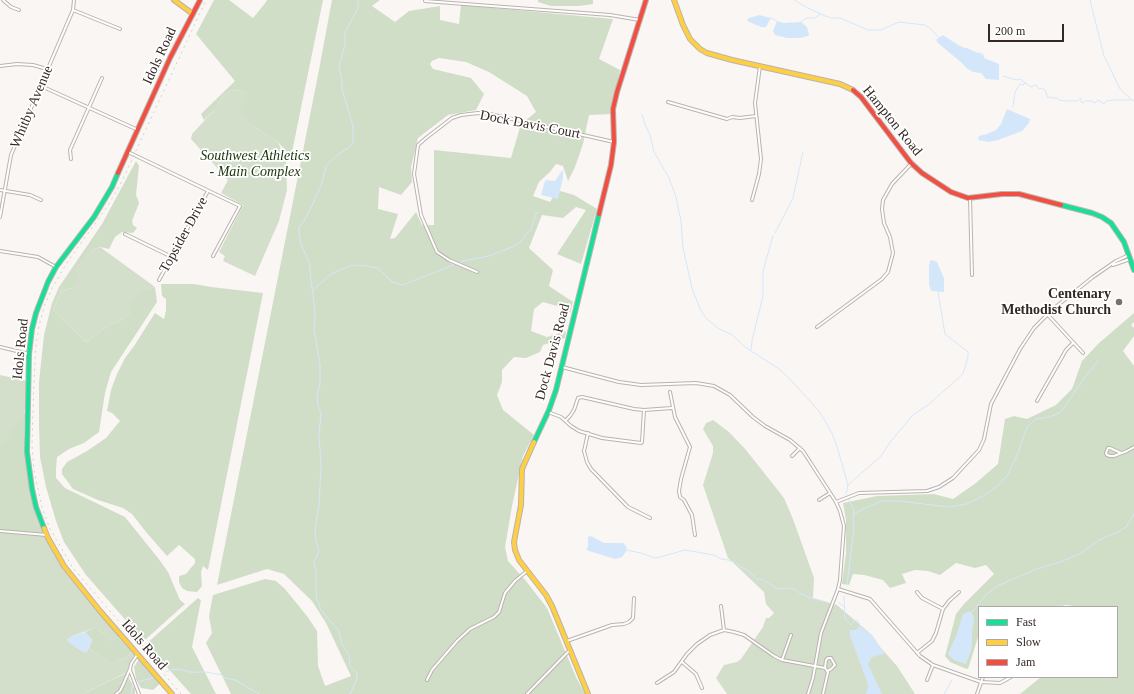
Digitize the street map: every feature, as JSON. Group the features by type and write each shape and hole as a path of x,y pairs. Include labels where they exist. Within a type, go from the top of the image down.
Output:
{"street":[{"path":"4,0 11,7 19,10"},
{"name":"Whitby Avenue","path":"0,216 11,155 73,10 74,0"},
{"path":"174,0 193,14"},
{"name":"Idols Road","path":"172,694 100,611 64,566 47,535 36,507 27,452 29,354 36,313 48,282 56,267 103,202 112,187 170,58 200,0"},
{"path":"425,0 610,15 640,20"},
{"name":"Dock Davis Road","path":"588,694 549,600 518,560 514,545 521,505 521,473 556,390 611,165 614,142 613,108 616,92 646,0"},
{"name":"Hampton Road","path":"674,0 686,33 694,44 700,49 716,56 840,84 854,91 861,97 911,163 922,173 951,192 970,198 1002,194 1019,194 1098,215 1109,222 1117,230 1122,238 1134,270"},
{"path":"73,10 120,29"},
{"path":"0,66 33,64 48,69"},
{"path":"752,200 759,174 761,159 755,103 760,66"},
{"path":"71,159 70,150 102,78"},
{"path":"40,85 138,130"},
{"path":"668,102 727,119 732,117 740,118 756,116"},
{"name":"Dock Davis Court","path":"477,272 448,260 437,252 421,215 414,174 418,145 452,118 461,115 478,113 490,114 614,142"},
{"path":"128,152 240,206 213,256"},
{"path":"817,327 882,279 888,272 893,253 882,209 884,200 892,184 911,163"},
{"path":"0,190 30,195 41,200"},
{"name":"Topsider Drive","path":"159,280 208,191"},
{"path":"970,198 972,275"},
{"path":"125,234 172,257"},
{"path":"0,251 38,257 56,267"},
{"path":"836,502 859,493 927,491 939,487 957,474 979,450 984,439 991,404 1020,349 1034,328 1047,314 1093,277 1112,265 1118,264 1130,257"},
{"path":"1047,314 1083,353"},
{"path":"1037,401 1066,350 1073,343"},
{"path":"0,347 29,354"},
{"path":"562,367 619,382 639,384 696,383 714,386 730,395 760,422 790,440 800,448 836,502 840,510 844,526 838,589 821,633 813,678 808,694"},
{"path":"670,392 675,417 690,447 679,491 680,497 684,500 692,515 695,535"},
{"path":"566,420 574,410 578,398 582,397 613,405 644,410 672,408"},
{"path":"548,412 566,420 571,426 602,438 641,443 644,410"},
{"path":"588,433 584,451 591,469 628,508 650,518"},
{"path":"1121,453 1108,448 1106,455 1110,456 1121,453 1134,447"},
{"path":"792,456 800,448"},
{"path":"819,500 830,493"},
{"path":"0,531 47,535"},
{"path":"427,680 432,670 470,628 494,617 498,612 505,593 526,571"},
{"path":"838,589 870,599 917,653 933,665 981,682 1000,683 1009,678"},
{"path":"917,592 922,598 943,610"},
{"path":"917,653 929,644 934,637 943,610 949,601 959,592"},
{"path":"567,641 612,625 629,622 632,618 634,598"},
{"path":"722,606 724,630"},
{"path":"657,683 670,675 697,644 710,635 724,630 744,635 773,656 782,660 825,668"},
{"path":"782,660 791,635"},
{"path":"527,694 570,650"},
{"path":"116,694 120,691 137,654"},
{"path":"823,694 827,671 825,668 826,660 831,658 835,664 827,671"},
{"path":"682,662 696,674 702,688"},
{"path":"927,680 933,665"},
{"path":"130,667 130,673 139,694"},
{"path":"977,694 983,678"}],"green space":[{"path":"214,0 229,0 253,18 267,0 323,0 291,157 278,142 253,126 243,114 245,92 236,90 230,91 223,96 215,109 204,120 201,114 235,81 196,34"},
{"path":"332,0 380,0 372,6 395,22 409,11 440,6 440,20 459,24 461,5 613,19 599,59 620,70 611,114 589,115 583,144 575,167 568,181 563,166 556,164 539,182 533,196 550,202 557,190 574,195 597,209 581,264 557,254 586,210 576,207 563,218 542,215 529,248 553,270 549,286 573,302 570,313 557,306 543,302 534,309 531,331 547,337 566,331 565,338 543,345 540,352 526,358 514,357 502,370 502,382 497,395 503,410 534,435 523,456 512,506 505,547 508,561 547,608 576,677 585,694 231,694 206,643 212,633 209,616 213,595 265,579 276,581 285,589 317,631 318,666 325,686 351,676 326,623 312,601 284,574 267,569 217,585","holes":["439,58 466,62 489,72 527,96 536,112 521,124 511,158 434,150 434,225 422,225 416,212 395,238 390,239 398,214 378,209 379,187 401,195 412,182 411,167 418,138 448,115 476,110 484,94 471,78 433,69 430,64 432,61"]},
{"path":"538,0 593,0 593,4 579,6 551,6 538,2"},
{"name":"Southwest Athletics - Main Complex","path":"236,90 246,92 253,126 278,142 286,159 287,190 279,221 255,276 223,261 225,256 219,252 243,205 221,193 228,180 191,139 192,134 215,109 223,96 230,91"},
{"path":"136,161 139,166 136,195 139,203 132,221 133,225 137,228 133,233 122,232 115,237 109,249 100,247 93,250 74,269 79,275 79,280 73,288 61,290 53,310 86,342 109,325 120,321 130,312 130,302 136,296 155,287 157,302 111,372 105,393 99,432 84,443 69,449 57,457 56,469 56,478 65,488 125,517 168,572 180,600 185,604 144,641 86,575 64,542 46,487 40,457 39,425 39,382 44,335 52,303 59,287 102,224"},
{"path":"100,247 155,287 148,289 130,302 130,312 120,321 109,325 86,342 53,310 61,290 73,288 73,269 93,250"},
{"path":"161,284 194,284 263,293 208,570 203,566 201,572 202,586 197,592 187,591 182,588 179,582 179,576 186,574 195,563 195,559 179,545 167,556 132,514 123,508 98,500 73,489 62,474 62,469 67,462 106,438 120,421 112,413 107,411 111,390 125,358 155,313 164,319 166,299 162,296"},
{"path":"1134,313 1134,322 1131,325 1134,328 1134,336 1123,351 1134,366 1134,694 1020,694 1040,678 1118,678 1118,606 978,606 978,637 968,669 964,668 950,662 945,656 956,614 994,574 986,565 975,568 956,563 940,575 928,571 915,570 902,574 906,583 890,588 883,580 853,574 849,585 842,584 846,553 846,520 843,503 877,496 934,494 953,499 976,483 998,464 1005,419 1014,416 1027,419 1056,405 1072,389 1082,361 1099,343"},
{"path":"0,375 27,381 23,424 26,472 36,516 43,533 65,570 120,636 109,643 104,634 97,629 92,629 72,636 75,646 86,652 89,648 106,661 117,661 127,657 132,652 135,654 126,674 125,673 83,694 0,694"},
{"path":"25,413 24,435 29,485 37,515 42,527 41,531 36,533 0,529 0,449"},
{"path":"713,420 729,432 746,450 784,498 814,578 813,598 837,605 872,635 880,647 897,666 915,694 727,694 716,678 724,665 737,662 741,659 763,627 766,618 769,618 774,613 766,604 764,592 728,558 703,485 713,453 713,446 703,429 706,423"},
{"path":"198,598 201,600 192,647 216,694 191,694 146,644"},
{"path":"92,629 97,629 104,634 109,642 118,637 132,652 127,657 117,661 106,661 89,648 92,640 85,632"},
{"path":"139,659 161,683 153,690 141,688 136,679 134,667"},
{"path":"126,673 135,689 135,694 83,694"}],"water":[{"path":"759,15 771,18 766,27 761,27 747,21 749,18"},
{"path":"777,21 784,23 801,22 807,27 809,35 800,38 787,38 775,35 773,31"},
{"path":"943,35 958,45 978,53 980,52 981,55 983,53 984,58 999,64 999,80 986,79 981,73 973,72 966,68 938,43 936,40"},
{"path":"1007,109 1030,119 1029,123 1022,131 998,140 989,142 978,140 979,136 996,130 1001,124"},
{"path":"563,170 563,178 558,199 541,195 545,181 555,181"},
{"path":"932,260 937,262 944,278 944,292 932,291 929,285 929,267 930,261"},
{"path":"591,536 604,543 623,543 627,550 622,557 615,559 589,551 586,549 588,547 588,537"},
{"path":"969,611 973,614 974,621 971,651 966,664 954,660 948,654 963,614"},
{"path":"860,626 872,635 884,653 872,657 868,664 882,694 866,694 868,687 867,681 850,636 850,630 856,630"},
{"path":"85,632 92,640 85,653 68,642 67,639"}],"waterway":[{"path":"350,694 357,679 357,673 350,666 349,655 342,644 339,631 321,610 316,592 316,571 314,562 319,551 315,529 319,506 321,464 319,435 321,413 318,406 317,395 320,384 320,364 314,329 315,312 310,265 301,244 299,227 311,208 322,183 326,166 353,143 353,126 342,89 339,66 345,45 345,32 358,9 358,0"},
{"path":"794,0 825,16 840,18 868,30 881,30 899,22 925,25 939,38"},
{"path":"1090,0 1104,56 1120,89 1131,99"},
{"path":"800,23 806,18 815,18 820,14"},
{"path":"771,18 777,21"},
{"path":"1003,76 1016,80 1020,79 1031,87 1036,85 1039,89 1042,88 1045,90 1048,98 1051,97 1068,101 1077,101 1081,98 1081,102 1083,103 1085,101 1092,101 1095,103 1098,100 1104,104 1106,101 1134,100"},
{"path":"1013,107 1015,92 1020,84 1023,85 1025,83"},
{"path":"642,114 650,135 654,152 669,178 676,197 681,221 683,248 692,288 700,309 706,318 719,329 731,334 745,347 779,369 819,411 832,433 838,450 848,485 846,494"},
{"path":"775,233 793,198 803,152"},
{"path":"312,291 331,274 352,265 378,268 392,282 403,285 463,261 489,256 519,243 531,229 537,212"},
{"path":"751,350 763,296 763,271 773,236"},
{"path":"848,485 881,456 891,441 913,415 928,405 963,374 968,352 945,334 938,292"},
{"path":"854,514 882,501 899,501 949,507 967,504 985,495 998,486 1008,474 1018,453 1027,427 1036,419 1050,417 1061,412 1098,361"},
{"path":"847,585 854,527 854,510 849,500"},
{"path":"972,612 985,596 997,586 1037,569 1080,554 1099,540 1126,527 1134,514"},
{"path":"626,550 655,558 685,550 714,555 721,559 734,562 747,570 757,579 763,580 778,589 789,588 796,590 802,595 826,602"},
{"path":"844,596 845,619 851,625 857,620 861,627"},
{"path":"839,603 845,607"},
{"path":"166,672 179,669 190,672 206,672 222,675 225,678 235,680 259,694"},
{"path":"136,682 153,678"},
{"path":"944,694 952,680"},
{"path":"131,694 133,682"}],"railway":[{"path":"181,694 73,568 50,529 42,507 34,471 32,445 34,379 36,345 39,326 44,307 52,288 68,261 107,207 121,183 206,0"}],"traffic: fast":[{"path":"44,528 36,507 27,452 29,354 32,329 36,313 48,282 56,267 94,217 112,187 118,173"},
{"path":"1061,205 1092,213 1111,223 1124,242 1134,270"},
{"path":"534,442 549,410 556,390 599,214"}],"traffic: slow":[{"path":"174,0 193,14"},
{"path":"674,0 690,39 700,49 707,53 840,84 853,90"},
{"path":"534,442 522,469 521,505 514,542 515,550 519,560 546,595 552,606 588,694"},
{"path":"44,528 64,566 100,611 172,694"}],"traffic: jam":[{"path":"118,173 170,58 200,0"},
{"path":"599,214 611,165 614,142 613,109 646,0"},
{"path":"853,90 861,97 911,163 922,173 951,192 968,198 1002,194 1019,194 1061,205"}],"place":[{"name":"Centenary Methodist Church","path":"1119,302"}]}
